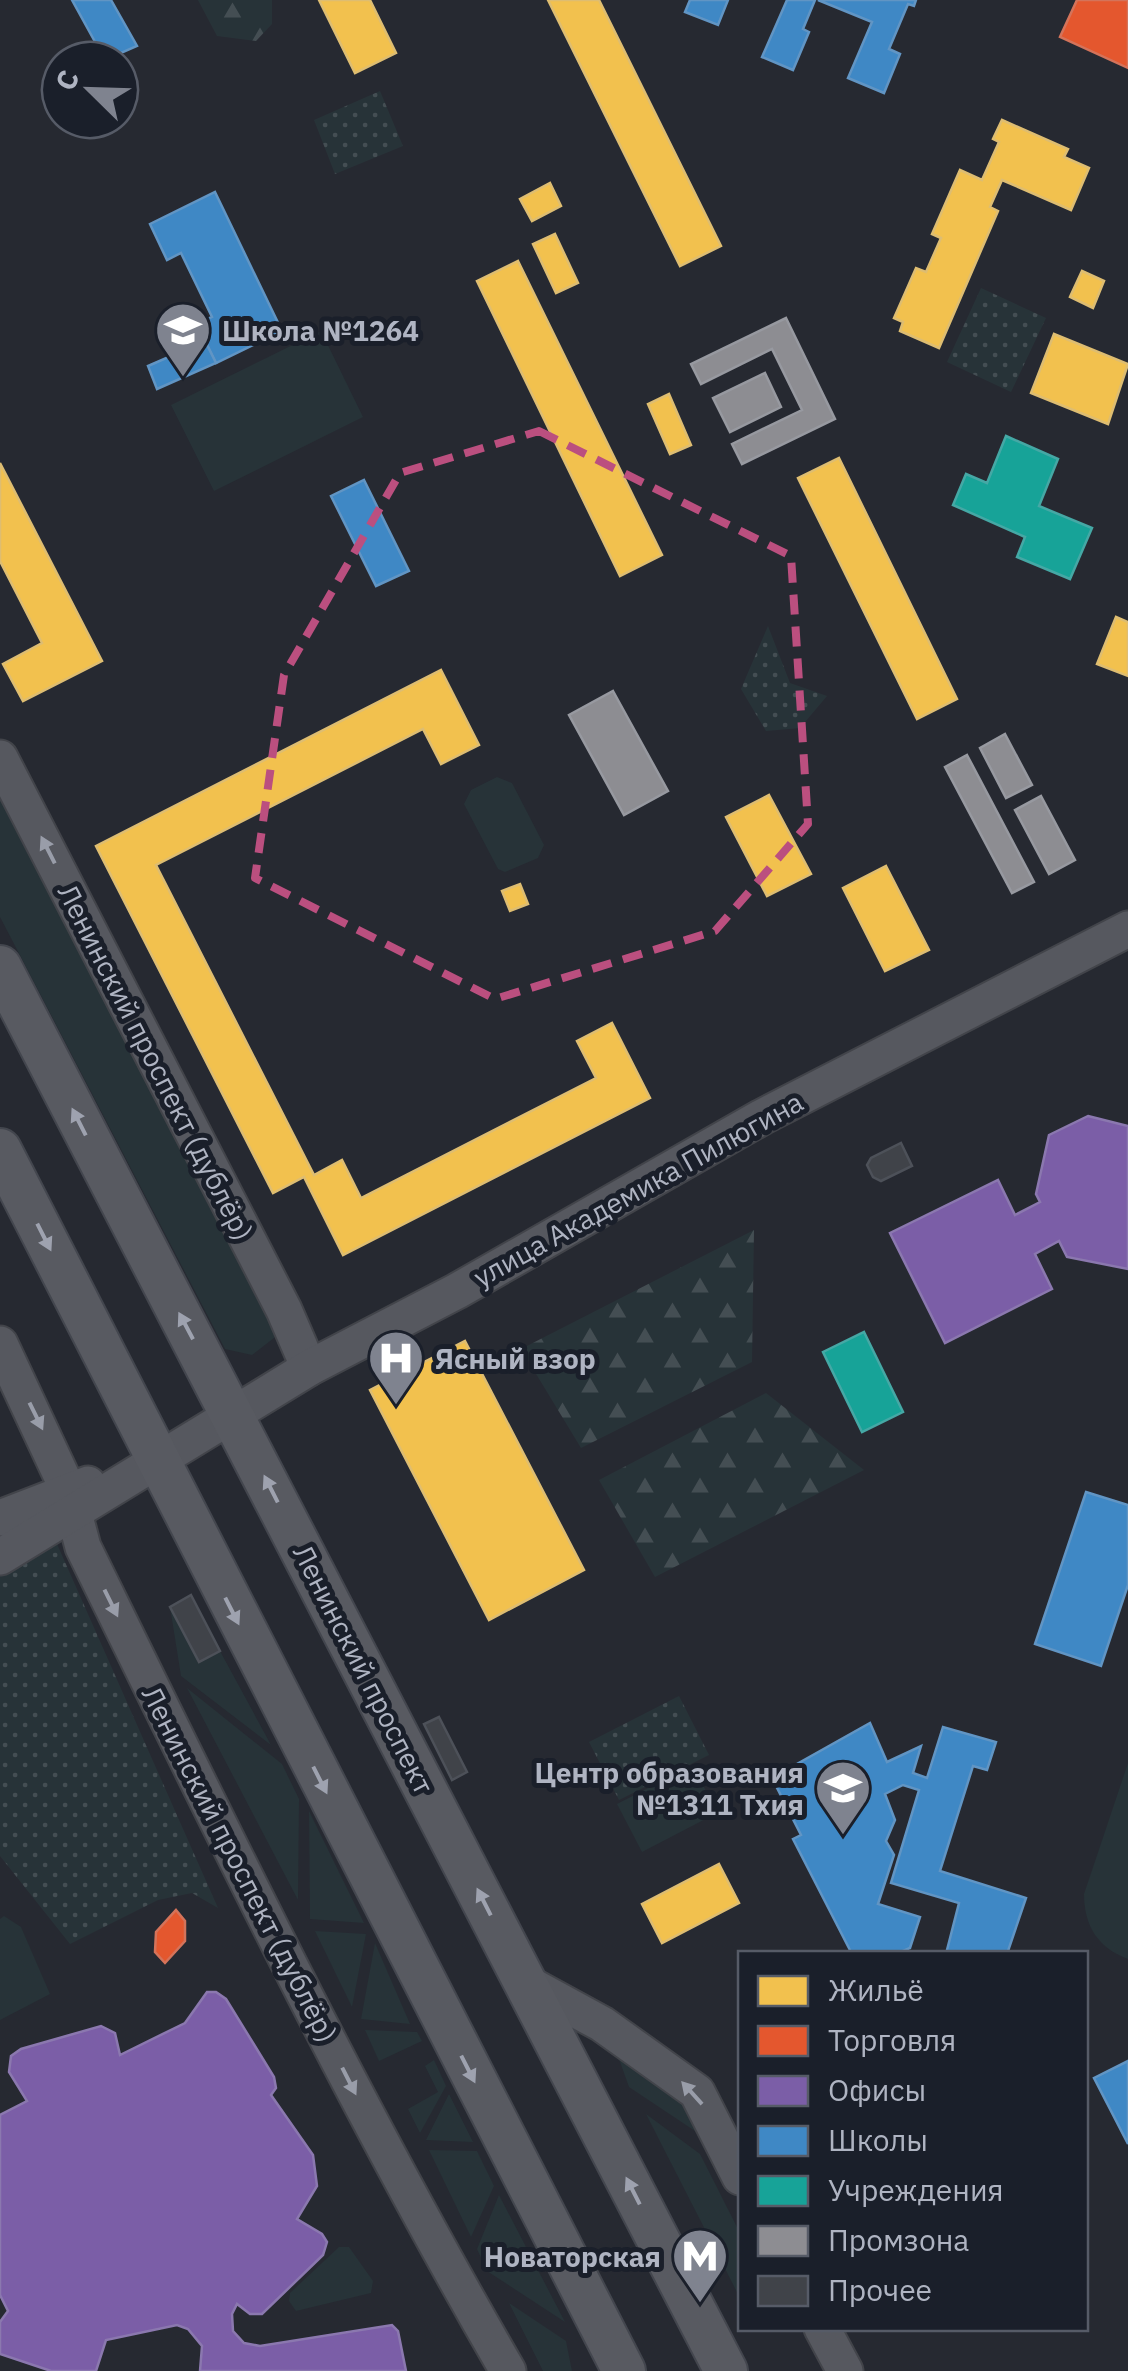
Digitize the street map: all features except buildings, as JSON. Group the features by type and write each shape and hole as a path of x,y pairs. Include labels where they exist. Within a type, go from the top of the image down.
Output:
{"main road":[{"name":"Ленинский проспект","path":"0,967 726,2371"},
{"path":"0,1150 156,1462 624,2371"}],"street":[{"name":"Ленинский проспект (дублёр)","path":"0,758 310,1368"},
{"name":"улица Академика Пилюгина","path":"72,1501 156,1462 231,1412 456,1291 762,1118 1128,929"},
{"name":"Ленинский проспект (дублёр)","path":"0,1344 72,1501 83,1546 265,1919 389,2158 508,2371"},
{"path":"0,1518 72,1501"},
{"path":"0,1557 72,1501"},
{"path":"525,1982 602,2024 696,2092 738,2173"},
{"path":"824,2331 845,2371"}],"highlighted area":[{"path":"539,431 791,556 808,824 715,931 495,999 255,878 284,675 400,473"}],"green space":[{"path":"198,0 272,0 272,24 256,41 217,36"},
{"path":"380,91 403,146 335,174 314,120"},
{"path":"981,288 1046,318 1011,392 947,362"},
{"path":"321,331 363,417 214,491 171,405"},
{"path":"768,626 790,683 827,696 800,728 766,731 741,689"},
{"path":"497,777 512,783 544,845 538,858 505,872 498,869 464,804 471,790"},
{"path":"0,783 275,1322 274,1338 252,1355 225,1349 0,917"},
{"path":"754,1230 752,1362 581,1448 521,1349"},
{"path":"766,1393 864,1470 655,1577 599,1480"},
{"path":"57,1544 218,1908 192,1893 158,1900 70,1944 0,1856 0,1572"},
{"path":"170,1607 199,1661 220,1651 271,1745 181,1676"},
{"path":"187,1688 282,1764 299,1799 298,1900"},
{"path":"679,1696 709,1755 619,1800 589,1742"},
{"path":"1128,1763 1128,1959 1108,1949 1095,1934 1084,1894"},
{"path":"693,1765 717,1813 642,1852 617,1804"},
{"path":"309,1811 364,1923 310,1919"},
{"path":"4,1916 21,1927 50,1994 0,2020 0,1919"},
{"path":"315,1931 366,1934 352,2007"},
{"path":"375,1943 410,2024 361,2019"},
{"path":"365,2030 417,2032 422,2041 379,2061"},
{"path":"614,2045 688,2103 707,2139 629,2087"},
{"path":"434,2060 446,2086 420,2133 408,2109 438,2092 425,2066"},
{"path":"449,2094 473,2142 426,2140"},
{"path":"646,2114 700,2154 738,2229 738,2294"},
{"path":"429,2150 477,2151 494,2186 471,2237"},
{"path":"499,2195 565,2322 487,2271 477,2249"},
{"path":"339,2247 349,2247 373,2281 371,2293 296,2311 289,2301 290,2293"},
{"path":"509,2303 566,2341 572,2371 543,2371"}],"place":[{"name":"Школа №1264","path":"183,379"},
{"name":"Ясный взор","path":"396,1407"},
{"name":"Центр образования №1311 Тхия","path":"843,1837"},
{"name":"Новаторская","path":"700,2305"}]}
